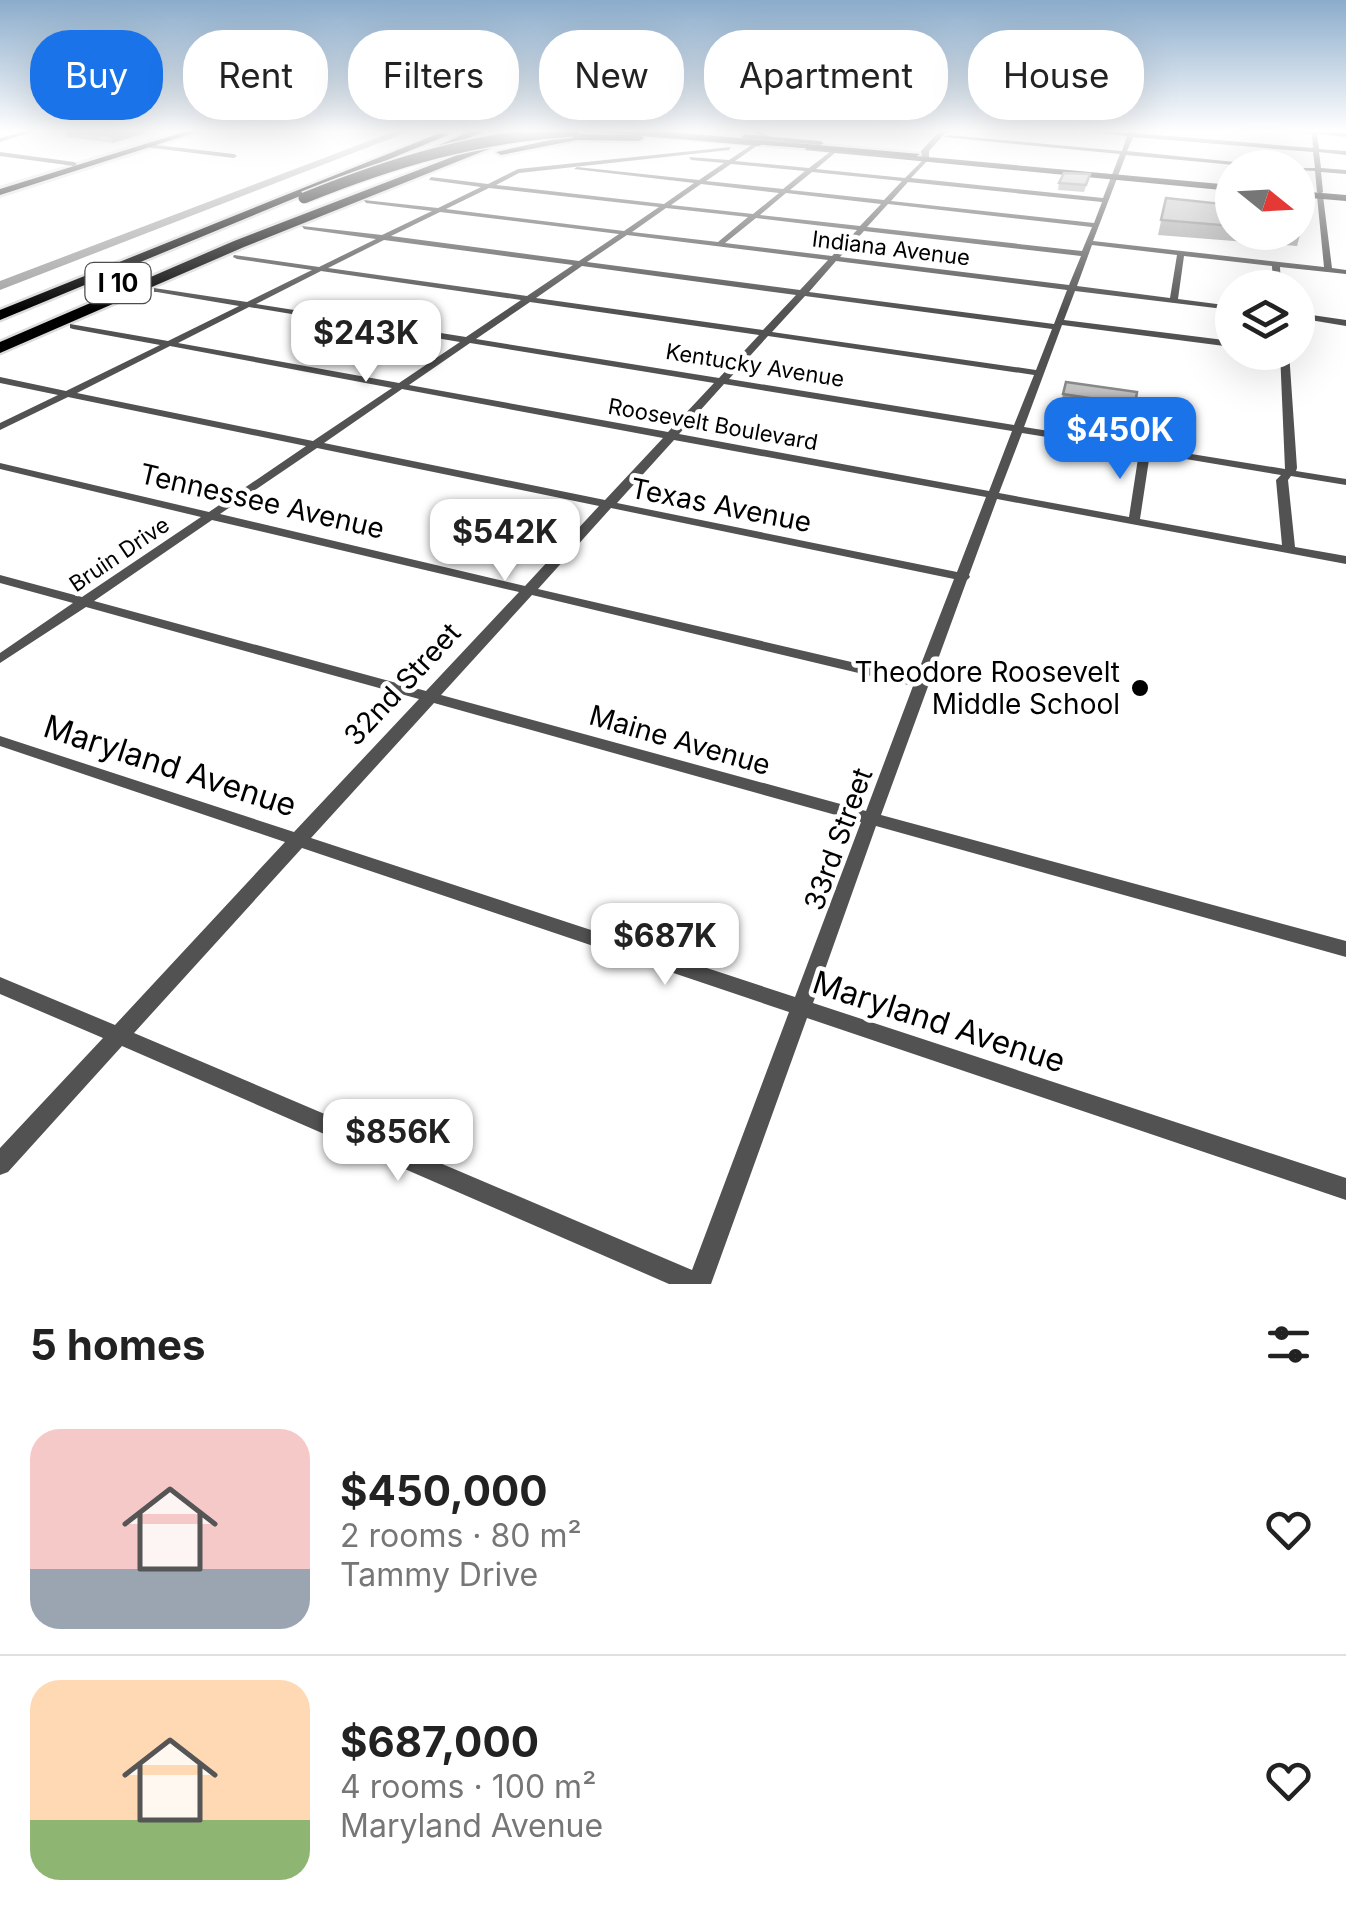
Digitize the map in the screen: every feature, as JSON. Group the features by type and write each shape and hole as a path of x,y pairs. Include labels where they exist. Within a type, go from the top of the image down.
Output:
{"highway":[{"path":"0,304 288,191"},
{"name":"I 10","path":"0,333 307,191"},
{"path":"233,228 311,191"},
{"path":"0,317 322,191"},
{"name":"I 10","path":"0,317 330,191"},
{"path":"233,228 350,191"},
{"path":"0,348 373,191"}],"main road":[{"path":"1315,194 1346,196"}],"street":[{"path":"0,427 477,191"},
{"path":"528,191 863,228 1087,249 1181,253 1346,272"},
{"name":"Bruin Drive","path":"0,659 687,191"},
{"path":"774,191 1096,225"},
{"name":"32nd Street","path":"0,1164 898,191"},
{"path":"1016,191 1106,200"},
{"name":"33rd Street","path":"698,1284 921,682 1110,191"},
{"path":"1320,191 1328,270"},
{"path":"720,244 784,192"},
{"name":"Indiana Avenue","path":"366,201 1215,306"},
{"path":"304,227 802,294 1215,342"},
{"path":"1174,302 1181,253"},
{"path":"237,257 1041,373"},
{"path":"1276,264 1276,270"},
{"name":"Kentucky Avenue","path":"157,290 1346,482"},
{"path":"1315,318 1346,323"},
{"name":"Roosevelt Boulevard","path":"73,326 1346,560"},
{"path":"1285,370 1290,473 1282,480 1289,549"},
{"name":"Texas Avenue","path":"0,380 964,577"},
{"path":"1134,521 1146,450"},
{"name":"Tennessee Avenue","path":"0,466 921,682"},
{"name":"Maine Avenue","path":"0,579 1346,949"},
{"name":"Maryland Avenue","path":"0,741 1346,1189"},
{"path":"0,985 698,1284"}],"shaded area":[{"path":"237,191 255,191 0,290 0,281"}],"building":[{"path":"1166,198 1215,203 1215,225 1161,220"},
{"path":"1066,382 1137,392 1135,405 1063,394"}],"place":[{"name":"Theodore Roosevelt Middle School","path":"1140,688"}]}
